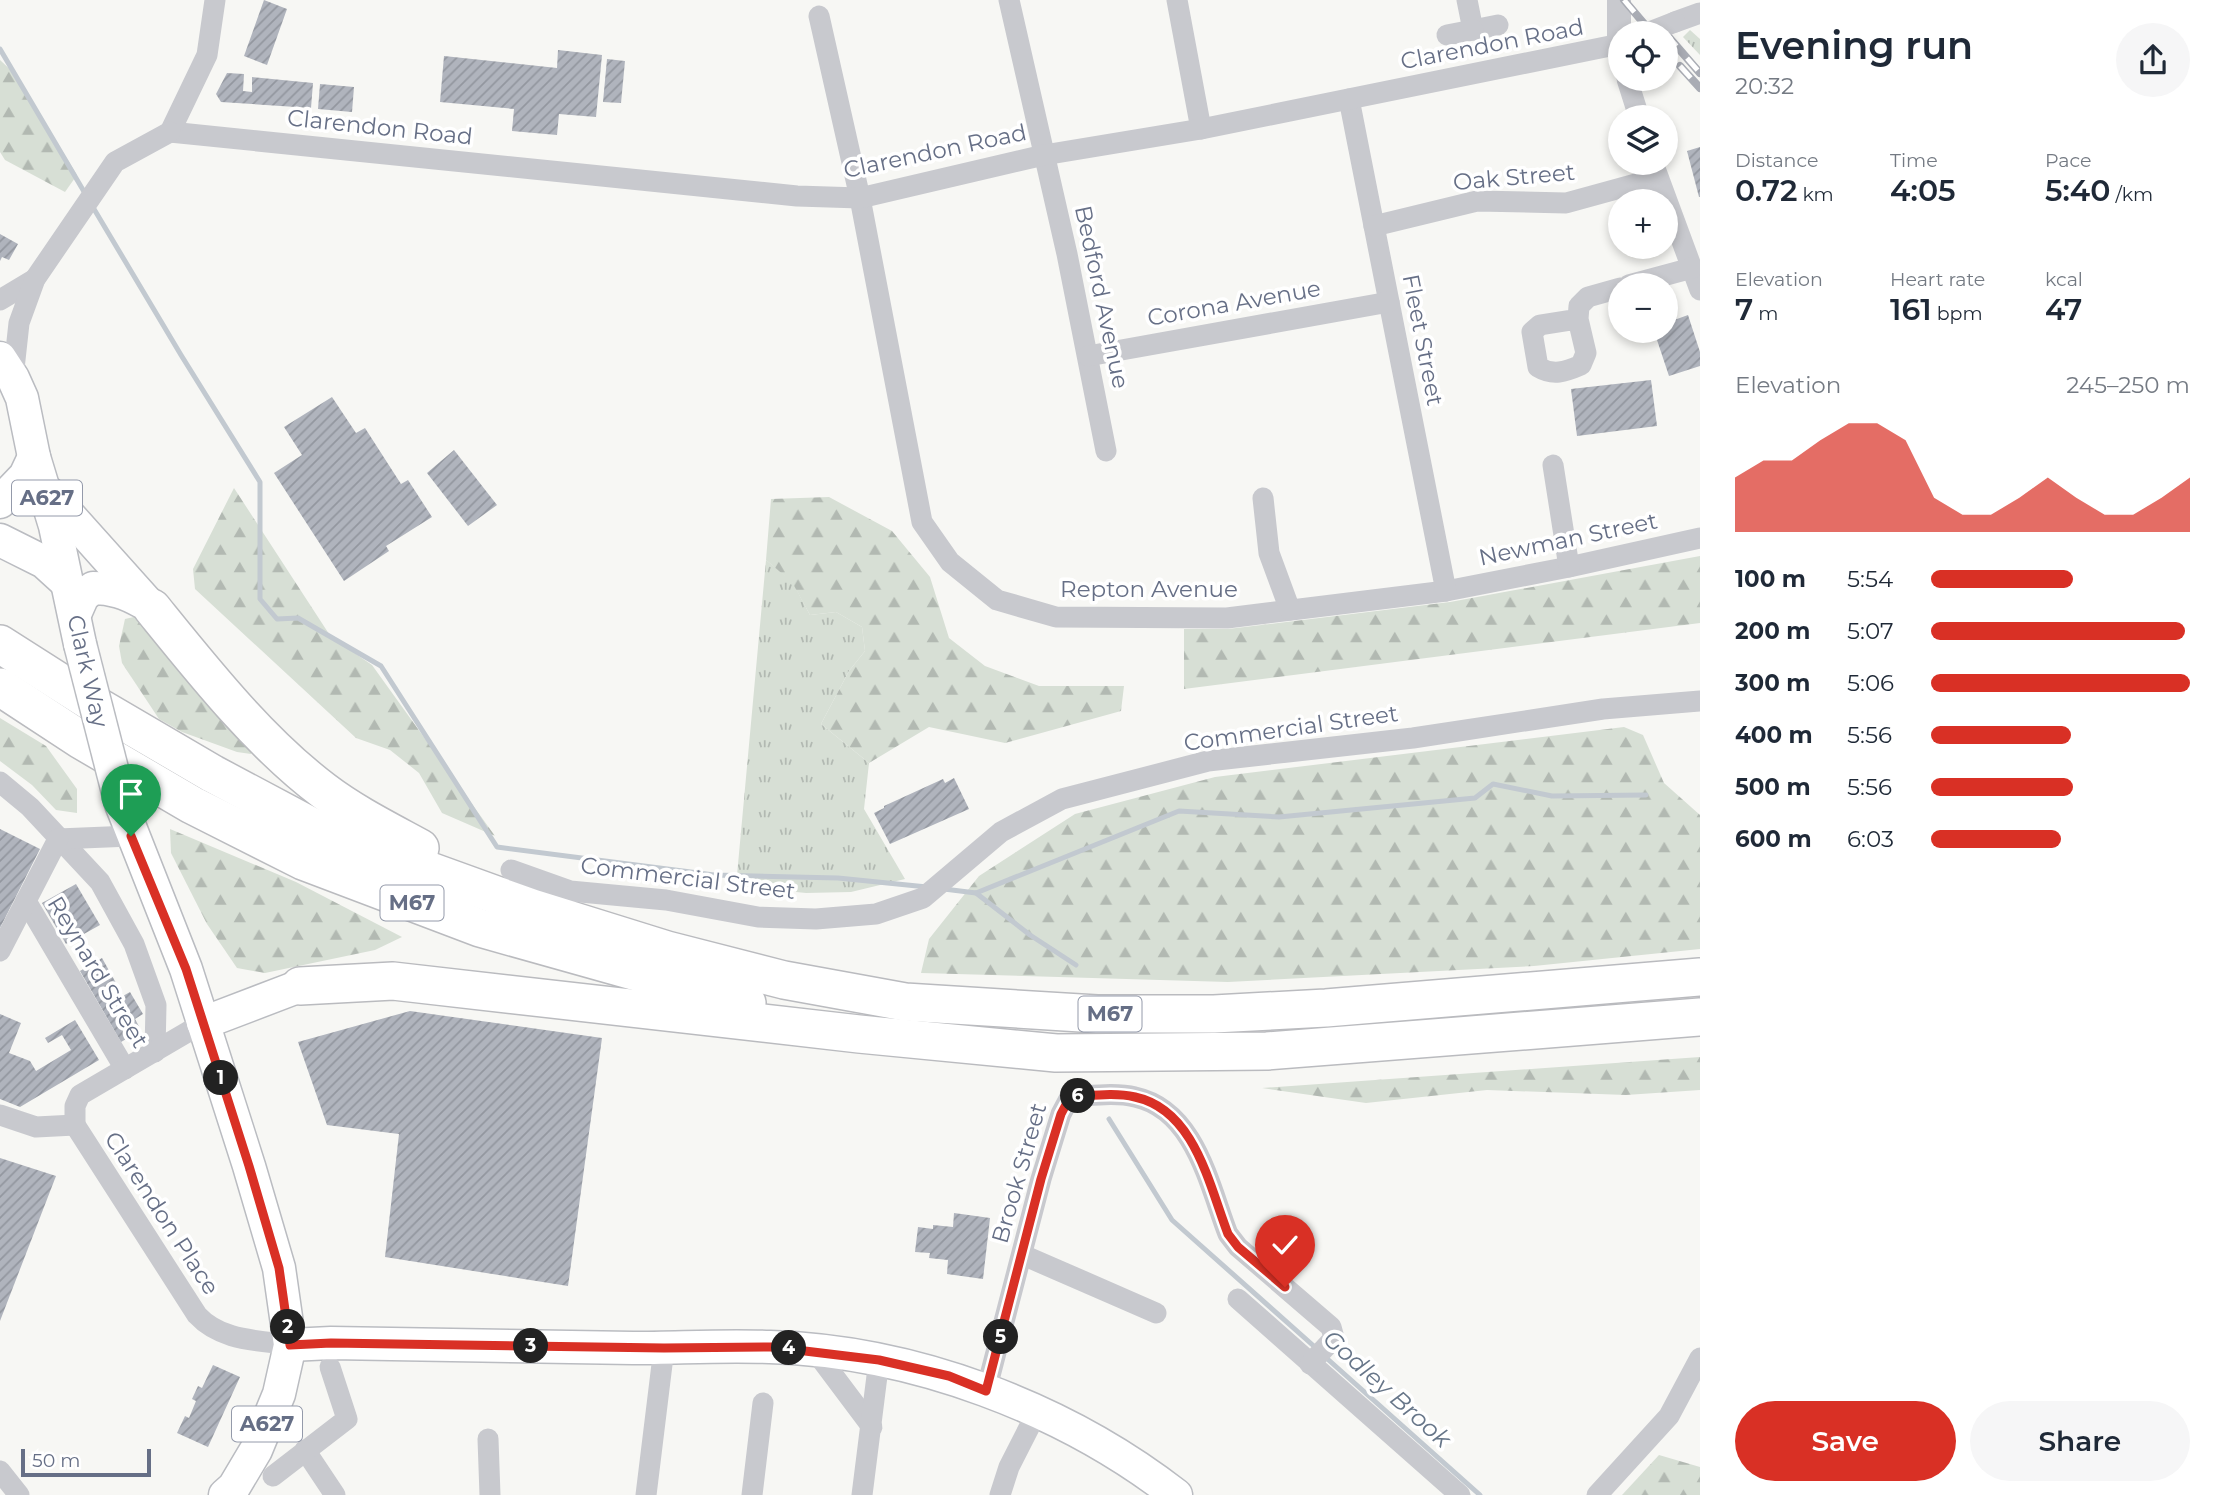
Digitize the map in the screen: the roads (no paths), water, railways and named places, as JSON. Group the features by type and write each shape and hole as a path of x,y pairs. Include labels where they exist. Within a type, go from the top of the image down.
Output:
{"highway":[{"name":"M67","path":"152,608 217,688 299,771 325,792 368,819 532,908"},
{"name":"M67","path":"0,644 213,774 322,832 532,908 667,950 784,980 905,1002 1097,1014 1214,1014 1312,1009 1700,977"},
{"name":"M67","path":"0,687 81,740 192,805 303,861 480,928 859,1034"},
{"name":"M67","path":"300,986 393,981 859,1034 1056,1053 1267,1051 1700,1017"}],"main road":[{"name":"Clark Way","path":"6,368 22,398 34,457 44,487 121,804 131,836 186,969 249,1166 279,1268 290,1345"},
{"name":"A627","path":"0,502 25,476 34,457"},
{"name":"A627","path":"44,487 152,608"},
{"name":"A627","path":"0,540 44,562 66,582"},
{"path":"78,629 83,596 93,588 109,588 129,594 152,608"},
{"path":"203,1023 300,986"},
{"path":"290,1345 331,1343 772,1347 879,1360 949,1376 1037,1412 1101,1444 1143,1469 1176,1495"},
{"name":"A627","path":"225,1495 233,1487 260,1440 279,1394 290,1345"}],"street":[{"path":"6,368 34,279 115,162 170,132 207,55 215,0"},
{"name":"Bedford Avenue","path":"1009,0 1068,254 1106,451"},
{"path":"1177,0 1201,129"},
{"path":"1467,0 1474,30"},
{"path":"1619,0 1619,21"},
{"path":"1678,21 1700,13"},
{"name":"Repton Avenue","path":"819,16 860,198 922,522 950,562 997,600 1056,617 1227,618 1446,590"},
{"path":"1447,35 1498,25"},
{"name":"Clarendon Road","path":"170,132 797,196 860,198 1044,155 1201,129 1608,50"},
{"name":"Fleet Street","path":"1349,99 1446,590"},
{"name":"Oak Street","path":"1374,226 1478,201 1566,203 1642,175"},
{"path":"1657,175 1700,290"},
{"path":"1673,273 1692,268"},
{"path":"0,300 34,279"},
{"path":"1578,319 1579,306 1588,297 1608,291"},
{"name":"Corona Avenue","path":"1088,356 1389,302"},
{"path":"1552,464 1569,567"},
{"path":"1263,498 1269,553 1290,610"},
{"name":"Newman Street","path":"1446,590 1569,567 1700,538"},
{"name":"Commercial Street","path":"511,870 570,891 666,900 758,917 816,919 876,914 923,898 1000,832 1062,799 1208,761 1413,738 1603,709 1700,701"},
{"path":"0,782 30,807 100,882 134,944 156,1004 155,1052"},
{"path":"58,839 131,836"},
{"path":"0,951 58,839"},
{"name":"Reynard Street","path":"26,901 125,1069"},
{"path":"0,1115 36,1127 75,1125 75,1106 80,1095 203,1023"},
{"name":"Brook Street","path":"986,1391 1041,1179 1061,1114 1070,1097 1132,1096 1147,1100 1176,1121 1191,1139 1228,1234 1238,1247 1331,1327 1334,1338 1311,1362"},
{"name":"Clarendon Place","path":"75,1125 197,1315 207,1326 228,1336 290,1345"},
{"path":"1023,1255 1156,1313"},
{"path":"1238,1299 1460,1495"},
{"path":"646,1495 664,1348"},
{"path":"815,1351 872,1427"},
{"path":"1597,1495 1669,1416 1700,1358"},
{"path":"862,1495 879,1360"},
{"path":"273,1476 347,1419 330,1367"},
{"path":"752,1495 763,1403"},
{"path":"1000,1495 1009,1467 1037,1412"},
{"path":"488,1439 490,1495"},
{"path":"305,1450 335,1495"},
{"path":"0,1471 19,1495"}],"waterway":[{"path":"0,49 86,195"},
{"path":"91,204 260,482 260,599 277,619 298,618 381,666 497,847 714,875 838,878 927,887"},
{"path":"944,889 976,893 1179,811 1279,817 1475,798 1493,784 1552,796 1646,795"},
{"name":"Godley Brook","path":"976,893 1030,935 1076,965"},
{"name":"Godley Brook","path":"1109,1119 1172,1220 1316,1348"},
{"name":"Godley Brook","path":"1323,1355 1480,1495"}],"railway":[{"path":"1624,0 1642,21"},
{"path":"1678,48 1700,73"},
{"path":"1680,66 1700,88"}]}
